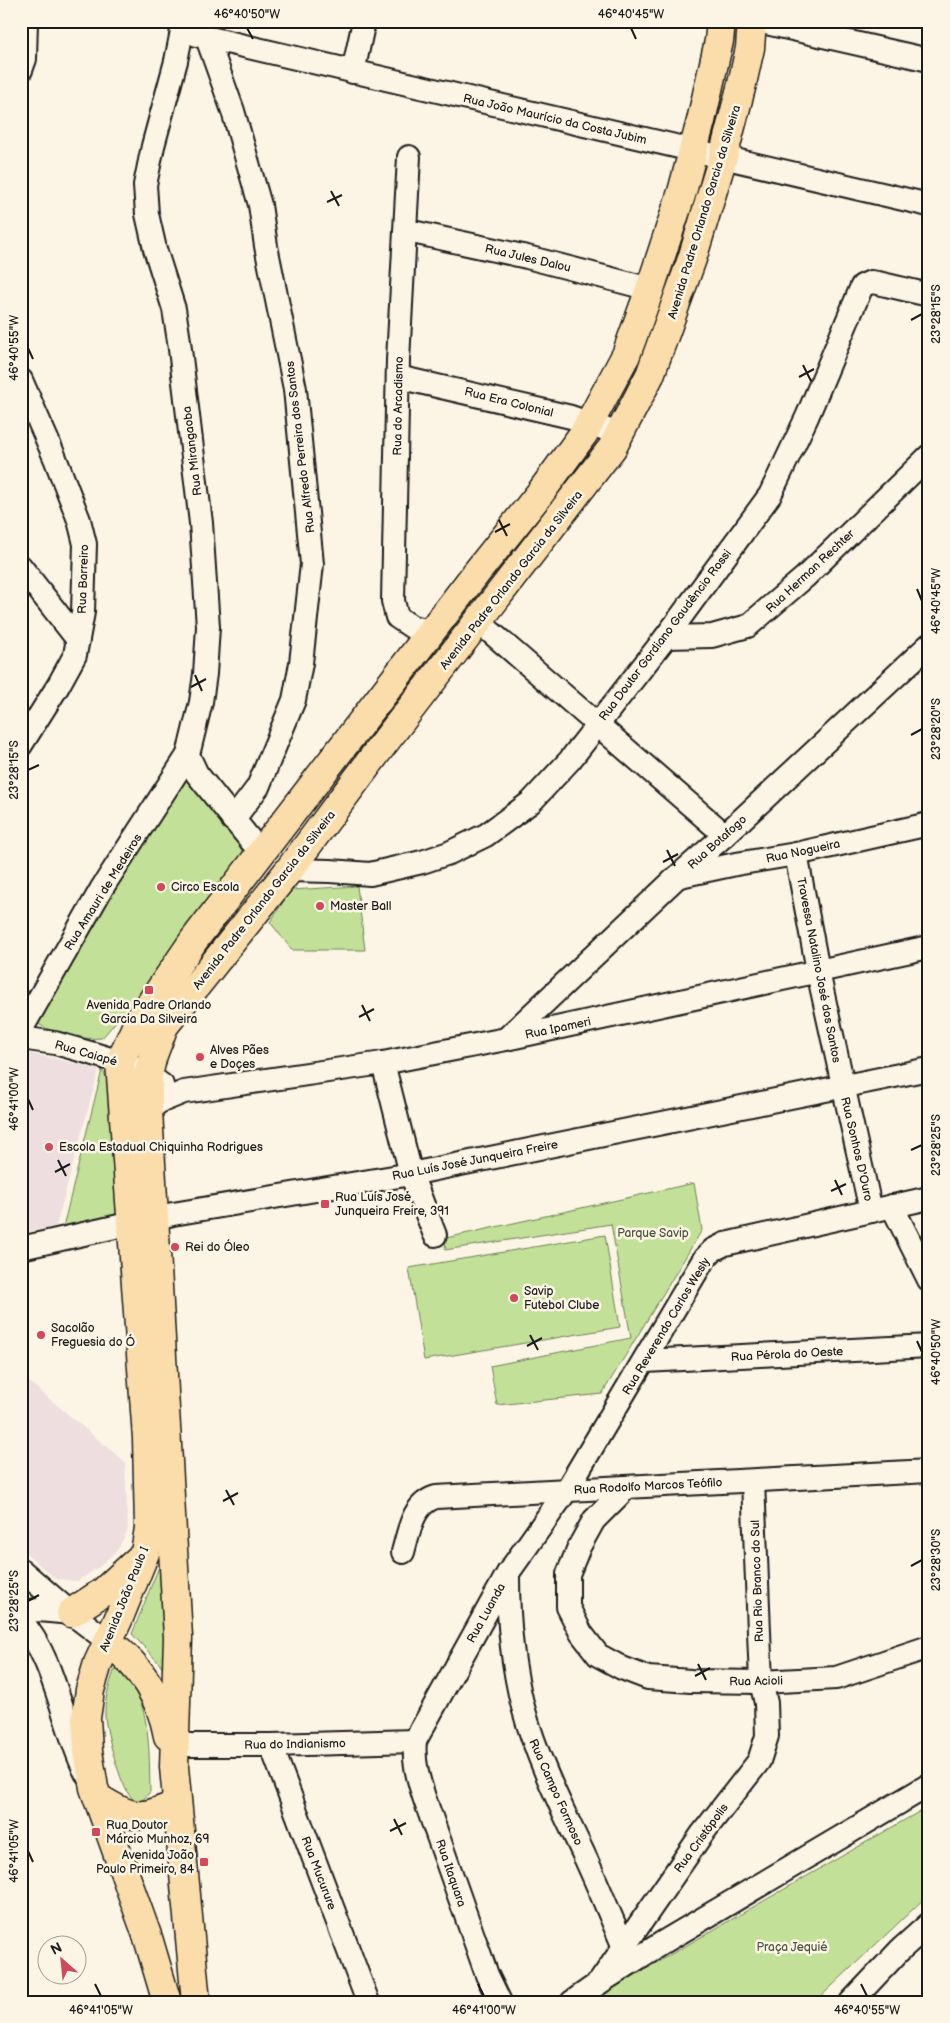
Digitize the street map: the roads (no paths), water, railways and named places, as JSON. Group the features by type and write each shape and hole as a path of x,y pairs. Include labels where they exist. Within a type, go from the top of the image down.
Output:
{"main road":[{"path":"120,1062 138,1022 194,940 579,443 590,424 626,355 682,192 694,151 719,41 721,21"},
{"name":"Avenida Padre Orlando Garcia da Silveira","path":"148,1075 164,1026 289,870 612,448 650,375 692,259 723,157 750,48 752,21"},
{"name":"Avenida João Paulo I","path":"120,1062 125,1128 143,1221 178,1637 175,1756 177,1804 196,2002"},
{"name":"Avenida João Paulo I","path":"148,1075 143,1221 149,1528 145,1553 109,1642 98,1663 90,1690 86,1718 88,1751 96,1793 148,1938 167,2002"},
{"path":"71,1613 103,1592 145,1553"},
{"path":"109,1642 124,1654 150,1686 162,1715 175,1756"},
{"path":"96,1793 117,1810 135,1816 154,1814 177,1804"}],"street":[{"path":"21,70 24,60 26,21"},
{"path":"353,72 364,21"},
{"path":"757,21 929,60"},
{"name":"Rua João Maurício da Costa Jubim","path":"181,26 207,38 929,205"},
{"name":"Rua Mirangaoba","path":"181,26 172,80 153,146 145,185 147,214 155,249 172,301 179,341 205,567 208,649 201,702 188,755"},
{"name":"Rua Alfredo Perreira dos Santos","path":"207,38 224,84 260,205 266,246 295,390 312,564 301,663 294,700 258,787 233,820"},
{"name":"Rua do Arcadismo","path":"409,157 398,377 393,601 398,617 412,627 432,631"},
{"name":"Rua Jules Dalou","path":"405,232 527,257 650,289"},
{"name":"Rua Doutor Gordiano Gaudêncio Rossi","path":"289,870 370,874 449,853 486,835 531,802 570,760 597,726 666,637 770,495 807,417 862,286 866,283 878,283 929,295"},
{"name":"Rua Era Colonial","path":"398,377 440,385 590,424 619,434"},
{"name":"Rua Barreiro","path":"21,380 72,502 85,544 83,612 75,655 21,745"},
{"name":"Rua Herman Rechter","path":"666,637 712,636 748,626 805,577 929,456"},
{"path":"21,567 78,640"},
{"path":"479,622 725,835"},
{"name":"Rua Botafogo","path":"506,1039 677,877 725,835 929,645"},
{"path":"188,755 197,774 260,853"},
{"name":"Rua Amauri de Medeiros","path":"21,1030 102,888 188,755"},
{"name":"Rua Nogueira","path":"677,877 736,864 796,854 929,824"},
{"name":"Travessa Natalino José dos Santos","path":"796,854 843,1086"},
{"name":"Rua Ipameri","path":"125,1128 158,1102 184,1092 383,1063 506,1039 929,946"},
{"name":"Rua Caiapé","path":"21,1038 55,1043 120,1062 148,1075"},
{"path":"383,1063 411,1174 436,1235"},
{"name":"Rua Luís José Junqueira Freire","path":"21,1248 172,1214 411,1174 929,1069"},
{"name":"Rua Ipameri","path":"148,1075 163,1086 184,1092"},
{"name":"Rua Sonhos D'Ouro","path":"843,1086 871,1211"},
{"name":"Rua Reverendo Carlos Wesly","path":"566,1491 704,1259 712,1250 725,1244 929,1198"},
{"path":"892,1206 929,1280"},
{"name":"Rua Pérola do Oeste","path":"644,1361 929,1346"},
{"name":"Rua Rodolfo Marcos Teófilo","path":"403,1552 414,1513 432,1498 929,1471"},
{"name":"Rua Rio Branco do Sul","path":"753,1481 761,1682"},
{"name":"Rua Acioli","path":"626,1488 594,1520 579,1547 568,1574 568,1607 582,1633 598,1655 622,1668 648,1678 691,1682 761,1682 836,1678 929,1647"},
{"name":"Rua Luanda","path":"416,1742 508,1573 566,1491"},
{"path":"21,1570 71,1613 109,1642"},
{"name":"Rua Campo Formoso","path":"508,1573 511,1645 515,1673 528,1723 548,1778 623,1945"},
{"path":"21,1612 39,1610 71,1613"},
{"path":"21,1620 29,1643 49,1671 76,1749 96,1793"},
{"name":"Rua Cristópolis","path":"599,1983 623,1945 702,1834 759,1761 767,1736 766,1703 761,1682"},
{"name":"Rua do Indianismo","path":"175,1756 270,1745 416,1742"},
{"name":"Rua Itaquara","path":"416,1742 414,1755 416,1769 424,1797 487,1975 500,2002"},
{"name":"Rua Mucurure","path":"270,1745 368,2002"},
{"path":"572,2002 599,1983 929,1785"},
{"path":"851,2002 900,1950 929,1924"}],"place":[{"name":"Circo Escola","path":"161,887"},
{"name":"Master Ball","path":"320,906"},
{"name":"Avenida Padre Orlando Garcia Da Silveira","path":"149,990"},
{"name":"Alves Pães e Doçes","path":"200,1057"},
{"name":"Escola Estadual Chiquinha Rodrigues","path":"49,1147"},
{"name":"Rua Luís José Junqueira Freire, 391","path":"325,1204"},
{"name":"Rei do Óleo","path":"175,1247"},
{"name":"Savip Futebol Clube","path":"514,1298"},
{"name":"Sacolão Freguesia do Ó","path":"41,1335"},
{"name":"Rua Doutor Márcio Munhoz, 69","path":"96,1832"},
{"name":"Avenida João Paulo Primeiro, 84","path":"204,1862"}],"park label":[{"name":"Parque Savip","path":"653,1233"},
{"name":"Praça Jequié","path":"792,1947"}]}
